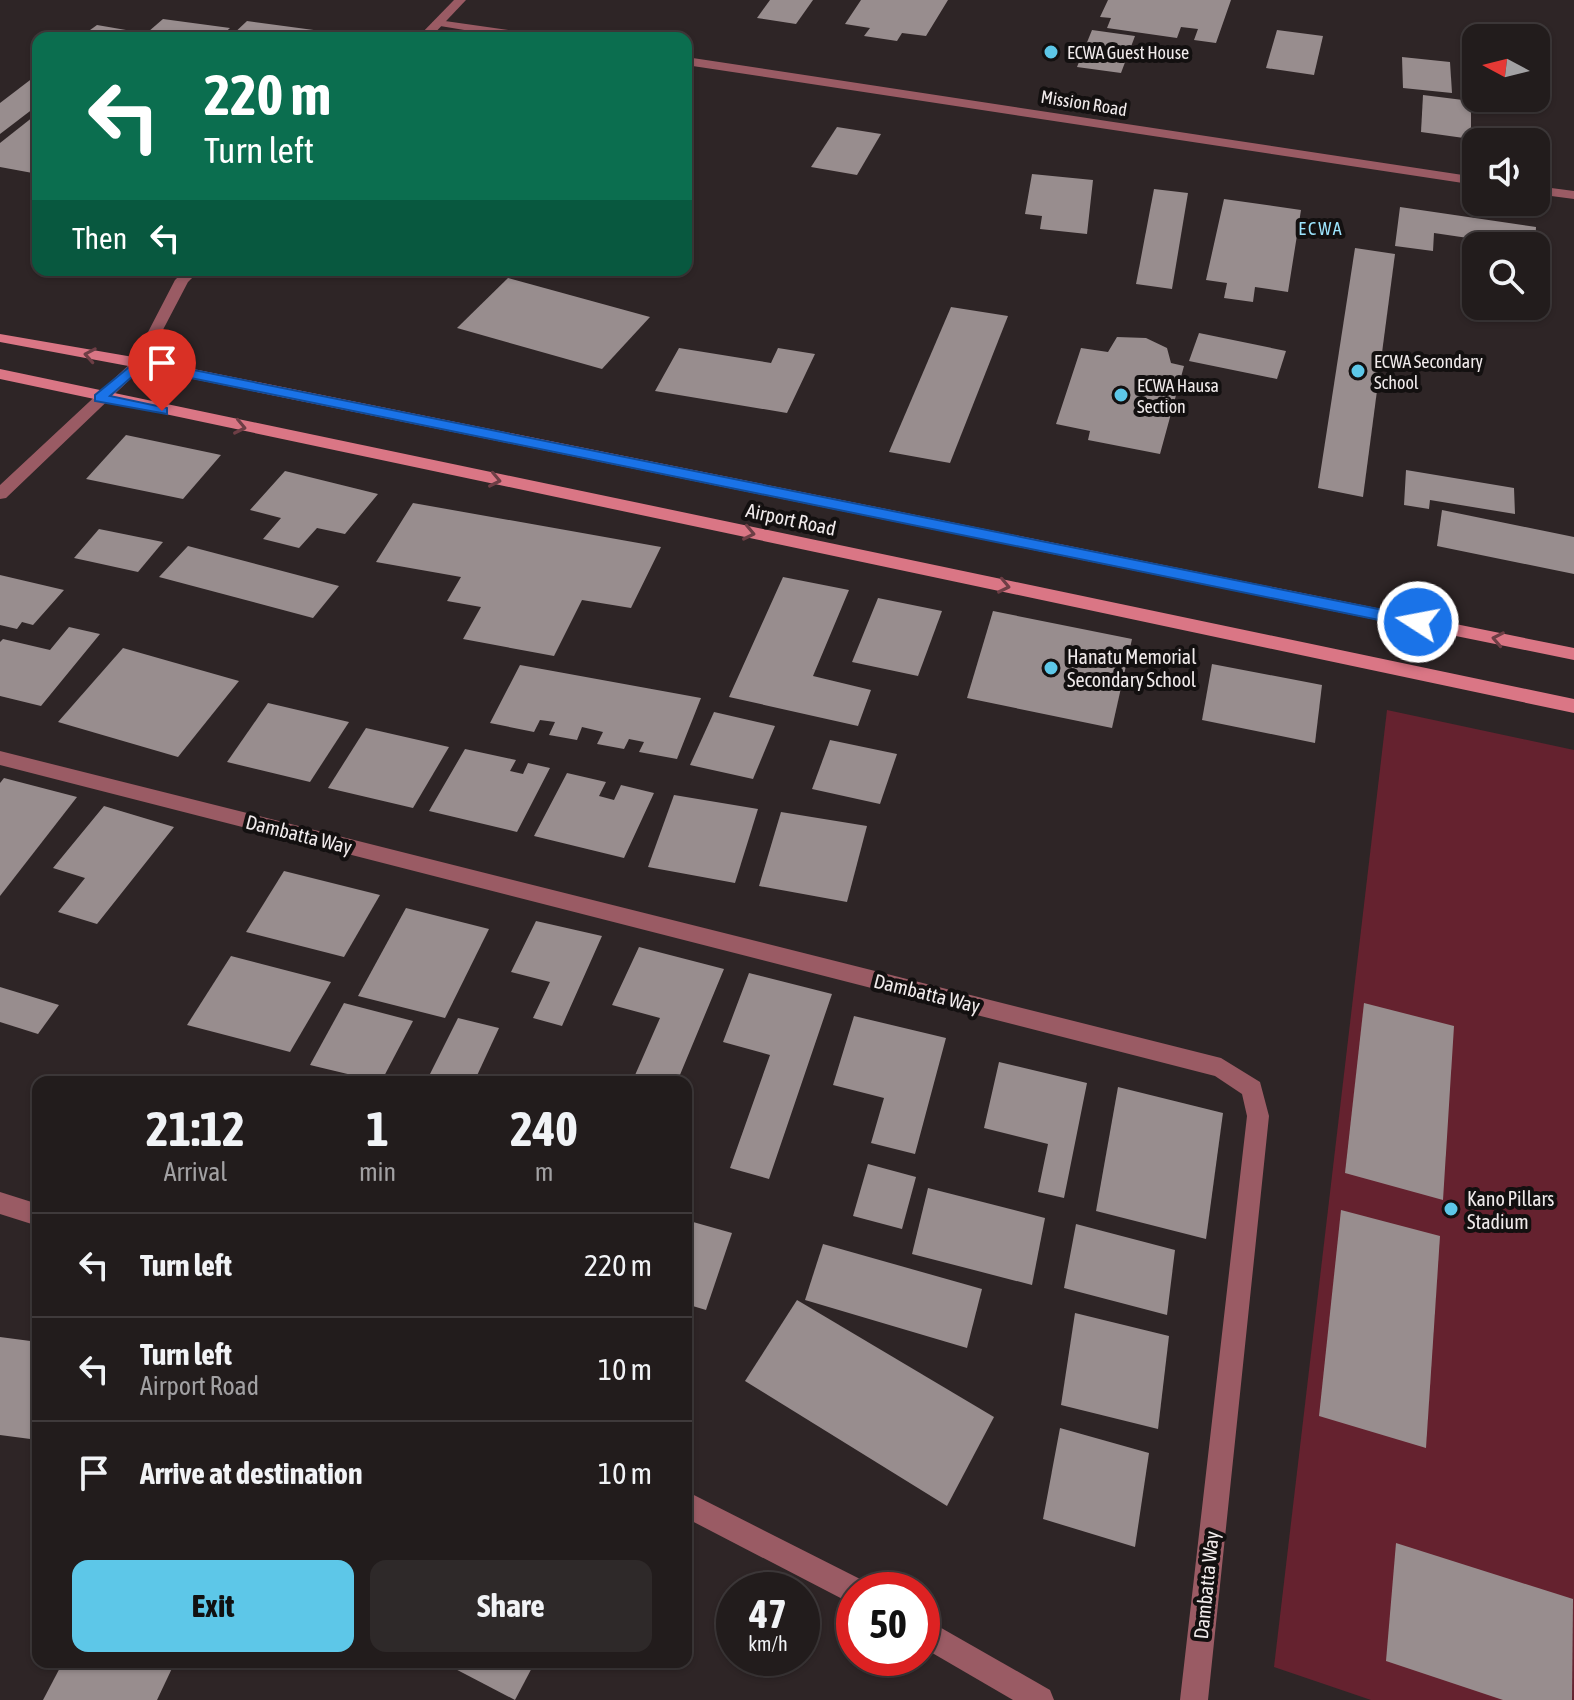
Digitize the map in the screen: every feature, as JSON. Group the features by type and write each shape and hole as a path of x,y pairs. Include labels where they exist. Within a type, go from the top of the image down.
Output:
{"main road":[{"name":"Airport Road","path":"0,338 139,363 1574,654"},
{"name":"Airport Road","path":"0,374 100,398 1574,706"}],"street":[{"path":"429,32 460,0"},
{"path":"438,23 497,32"},
{"name":"Mission Road","path":"692,62 1462,179"},
{"path":"1550,192 1574,195"},
{"path":"0,494 139,363 186,276"},
{"name":"Dambatta Way","path":"0,758 1221,1068 1252,1089 1258,1116 1194,1700"},
{"path":"0,1203 32,1213"},
{"path":"692,1507 836,1582"},
{"path":"940,1642 1040,1700"}],"shaded area":[{"name":"Kano Pillars Stadium","path":"1387,710 1574,750 1574,1700 1371,1700 1274,1667"}],"building":[{"path":"770,0 813,0 796,24 757,18"},
{"path":"861,0 948,0 926,36 902,33 897,41 864,36 870,28 845,24"},
{"path":"1108,0 1231,0 1216,43 1194,40 1198,29 1181,27 1177,38 1107,28 1111,18 1100,17"},
{"path":"163,19 230,28 226,32 148,32"},
{"path":"247,21 329,32 235,32"},
{"path":"97,25 126,30 123,32 87,32"},
{"path":"1092,30 1135,36 1121,73 1077,67"},
{"path":"1277,30 1323,36 1314,75 1266,68"},
{"path":"1402,57 1450,62 1452,93 1403,88"},
{"path":"32,79 32,110 0,134 0,103"},
{"path":"1423,95 1462,100 1462,112 1471,112 1471,128 1462,128 1462,138 1421,132"},
{"path":"32,118 32,173 0,167 0,143"},
{"path":"837,127 881,134 857,175 811,167"},
{"path":"1032,174 1093,180 1087,234 1040,229 1042,216 1025,214"},
{"path":"1154,189 1188,193 1172,289 1136,284"},
{"path":"1224,199 1301,210 1288,292 1255,287 1253,302 1224,298 1227,283 1206,280"},
{"path":"1400,207 1536,227 1536,232 1462,232 1462,237 1434,233 1433,251 1395,246"},
{"name":"ECWA Secondary School","path":"1355,248 1395,254 1363,497 1318,488"},
{"path":"508,278 650,317 602,369 457,328"},
{"path":"951,307 1008,316 950,463 889,452"},
{"path":"1199,333 1286,351 1277,379 1189,361"},
{"name":"ECWA Hausa Section","path":"1117,337 1146,338 1167,348 1171,363 1184,366 1160,454 1088,440 1090,431 1056,424 1081,348 1108,352"},
{"path":"679,348 771,363 778,348 815,354 787,413 655,391"},
{"path":"126,435 221,455 183,499 86,479"},
{"path":"1406,470 1514,488 1515,514 1430,500 1429,509 1404,505"},
{"path":"285,471 378,494 345,534 317,528 299,548 263,539 281,518 250,510"},
{"path":"413,503 661,547 631,608 582,600 554,656 463,639 481,607 447,601 461,577 376,562"},
{"path":"1442,510 1574,537 1574,574 1437,546"},
{"path":"99,529 163,542 138,572 74,558"},
{"path":"188,546 339,586 313,618 159,577"},
{"path":"0,575 64,590 33,625 22,622 17,629 0,625"},
{"path":"783,577 849,590 813,676 871,690 858,726 729,697"},
{"path":"878,598 942,611 918,676 852,662"},
{"name":"Hanatu Memorial Secondary School","path":"993,611 1132,639 1112,728 967,698"},
{"path":"69,627 100,634 41,706 0,696 0,642 3,639 50,650"},
{"path":"123,648 239,681 178,757 58,722"},
{"path":"1212,664 1322,685 1315,743 1202,720"},
{"path":"520,665 701,698 677,759 639,752 644,742 629,739 624,749 597,744 603,732 582,727 577,740 549,735 555,722 540,720 534,732 490,723"},
{"path":"268,703 349,722 310,782 227,762"},
{"path":"714,712 775,726 753,779 690,765"},
{"path":"366,728 449,747 413,808 328,788"},
{"path":"830,740 897,754 880,804 812,789"},
{"path":"465,749 516,760 510,771 523,774 528,763 550,768 517,832 429,811"},
{"path":"567,773 606,782 599,796 614,800 621,785 654,793 624,858 534,836"},
{"path":"4,778 77,797 0,896 0,783"},
{"path":"674,795 758,809 735,883 648,867"},
{"path":"104,806 174,827 97,924 58,912 85,878 53,868"},
{"path":"781,812 867,826 847,902 759,886"},
{"path":"284,871 380,895 344,957 246,932"},
{"path":"406,908 489,929 445,1018 358,996"},
{"path":"536,921 602,936 562,1026 533,1018 550,982 511,972"},
{"path":"639,947 724,969 679,1076 635,1076 660,1018 612,1005"},
{"path":"231,956 331,982 290,1052 187,1025"},
{"path":"749,973 832,994 769,1179 730,1168 770,1055 723,1042"},
{"path":"0,987 59,1005 38,1034 0,1022"},
{"path":"344,1003 413,1021 384,1076 356,1076 310,1065"},
{"path":"1364,1003 1454,1026 1443,1200 1345,1173"},
{"path":"854,1016 946,1038 915,1154 871,1143 884,1098 833,1085"},
{"path":"458,1018 499,1028 477,1076 429,1076"},
{"path":"999,1062 1087,1083 1064,1198 1038,1192 1048,1144 984,1128"},
{"path":"1118,1087 1223,1113 1206,1239 1096,1211"},
{"path":"868,1164 916,1177 902,1229 853,1216"},
{"path":"928,1188 1045,1218 1032,1285 912,1254"},
{"path":"1341,1210 1440,1236 1426,1448 1319,1416"},
{"path":"692,1222 732,1233 706,1310 692,1306"},
{"path":"1076,1224 1175,1250 1167,1315 1064,1288"},
{"path":"823,1244 982,1289 967,1348 805,1300"},
{"path":"797,1300 994,1417 947,1506 745,1381"},
{"path":"1075,1313 1169,1336 1158,1429 1061,1405"},
{"path":"0,1337 32,1341 32,1439 0,1435"},
{"path":"1060,1428 1149,1453 1135,1547 1043,1519"},
{"path":"1396,1543 1573,1599 1572,1700 1503,1700 1386,1661"},
{"path":"60,1668 172,1668 157,1700 43,1700"},
{"path":"454,1668 532,1668 515,1700"}],"place":[{"name":"ECWA Guest House","path":"1051,52"},
{"name":"ECWA Secondary School","path":"1358,371"},
{"name":"ECWA Hausa Section","path":"1121,395"},
{"name":"Hanatu Memorial Secondary School","path":"1051,668"},
{"name":"Kano Pillars Stadium","path":"1451,1209"}],"district":[{"name":"ECWA","path":"1321,228"}],"route":[{"path":"162,411 100,398 139,363 1418,622"}]}
